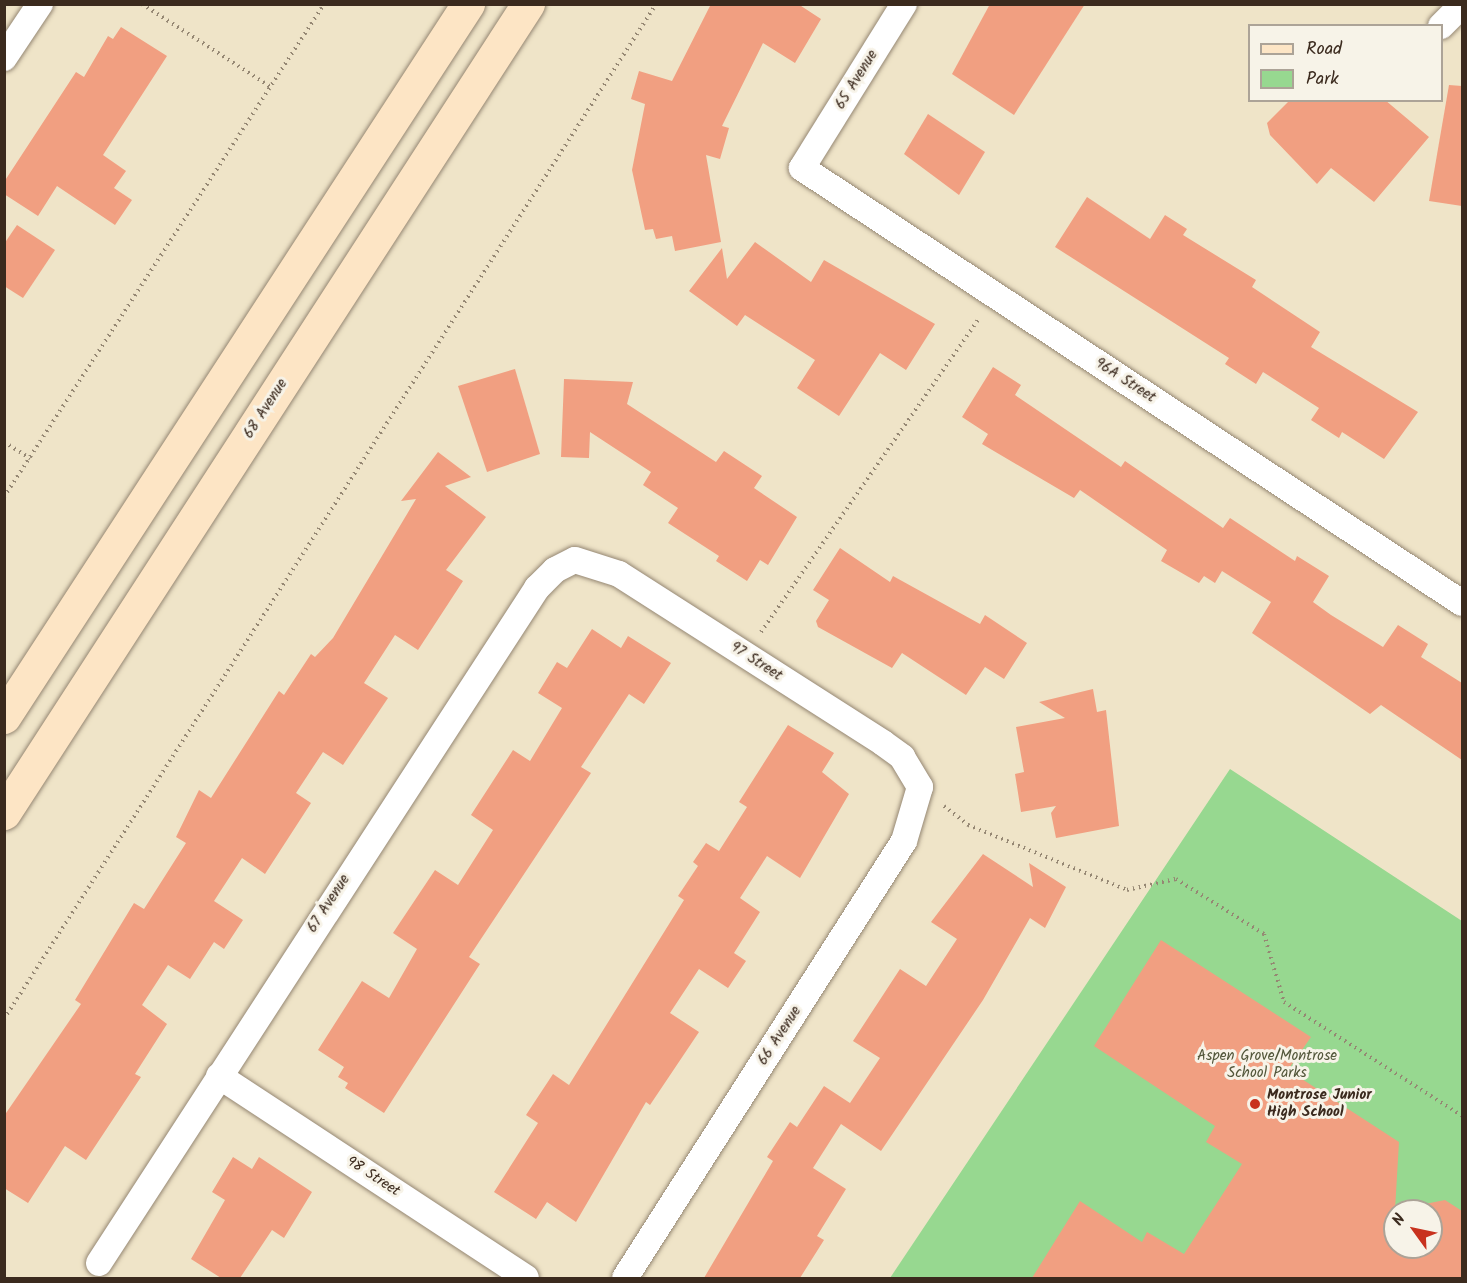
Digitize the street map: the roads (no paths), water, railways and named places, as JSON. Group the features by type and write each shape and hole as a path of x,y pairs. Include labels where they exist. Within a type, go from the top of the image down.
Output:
{"main road":[{"path":"4,717 468,4"},
{"name":"68 Avenue","path":"4,813 528,4"}],"street":[{"path":"4,58 40,4"},
{"name":"65 Avenue","path":"810,155 904,4"},
{"path":"1443,24 1462,5"},
{"name":"96A Street","path":"810,155 802,168 1462,603"},
{"name":"97 Street","path":"575,560 619,574 902,757 920,787"},
{"name":"67 Avenue","path":"99,1263 537,588 555,570 575,560"},
{"name":"66 Avenue","path":"625,1278 904,842 920,787"},
{"name":"98 Street","path":"219,1076 526,1278"}],"place":[{"name":"Montrose Junior High School","path":"1255,1104"}],"park label":[{"name":"Aspen Grove/Montrose School Parks","path":"1267,1064"}]}
